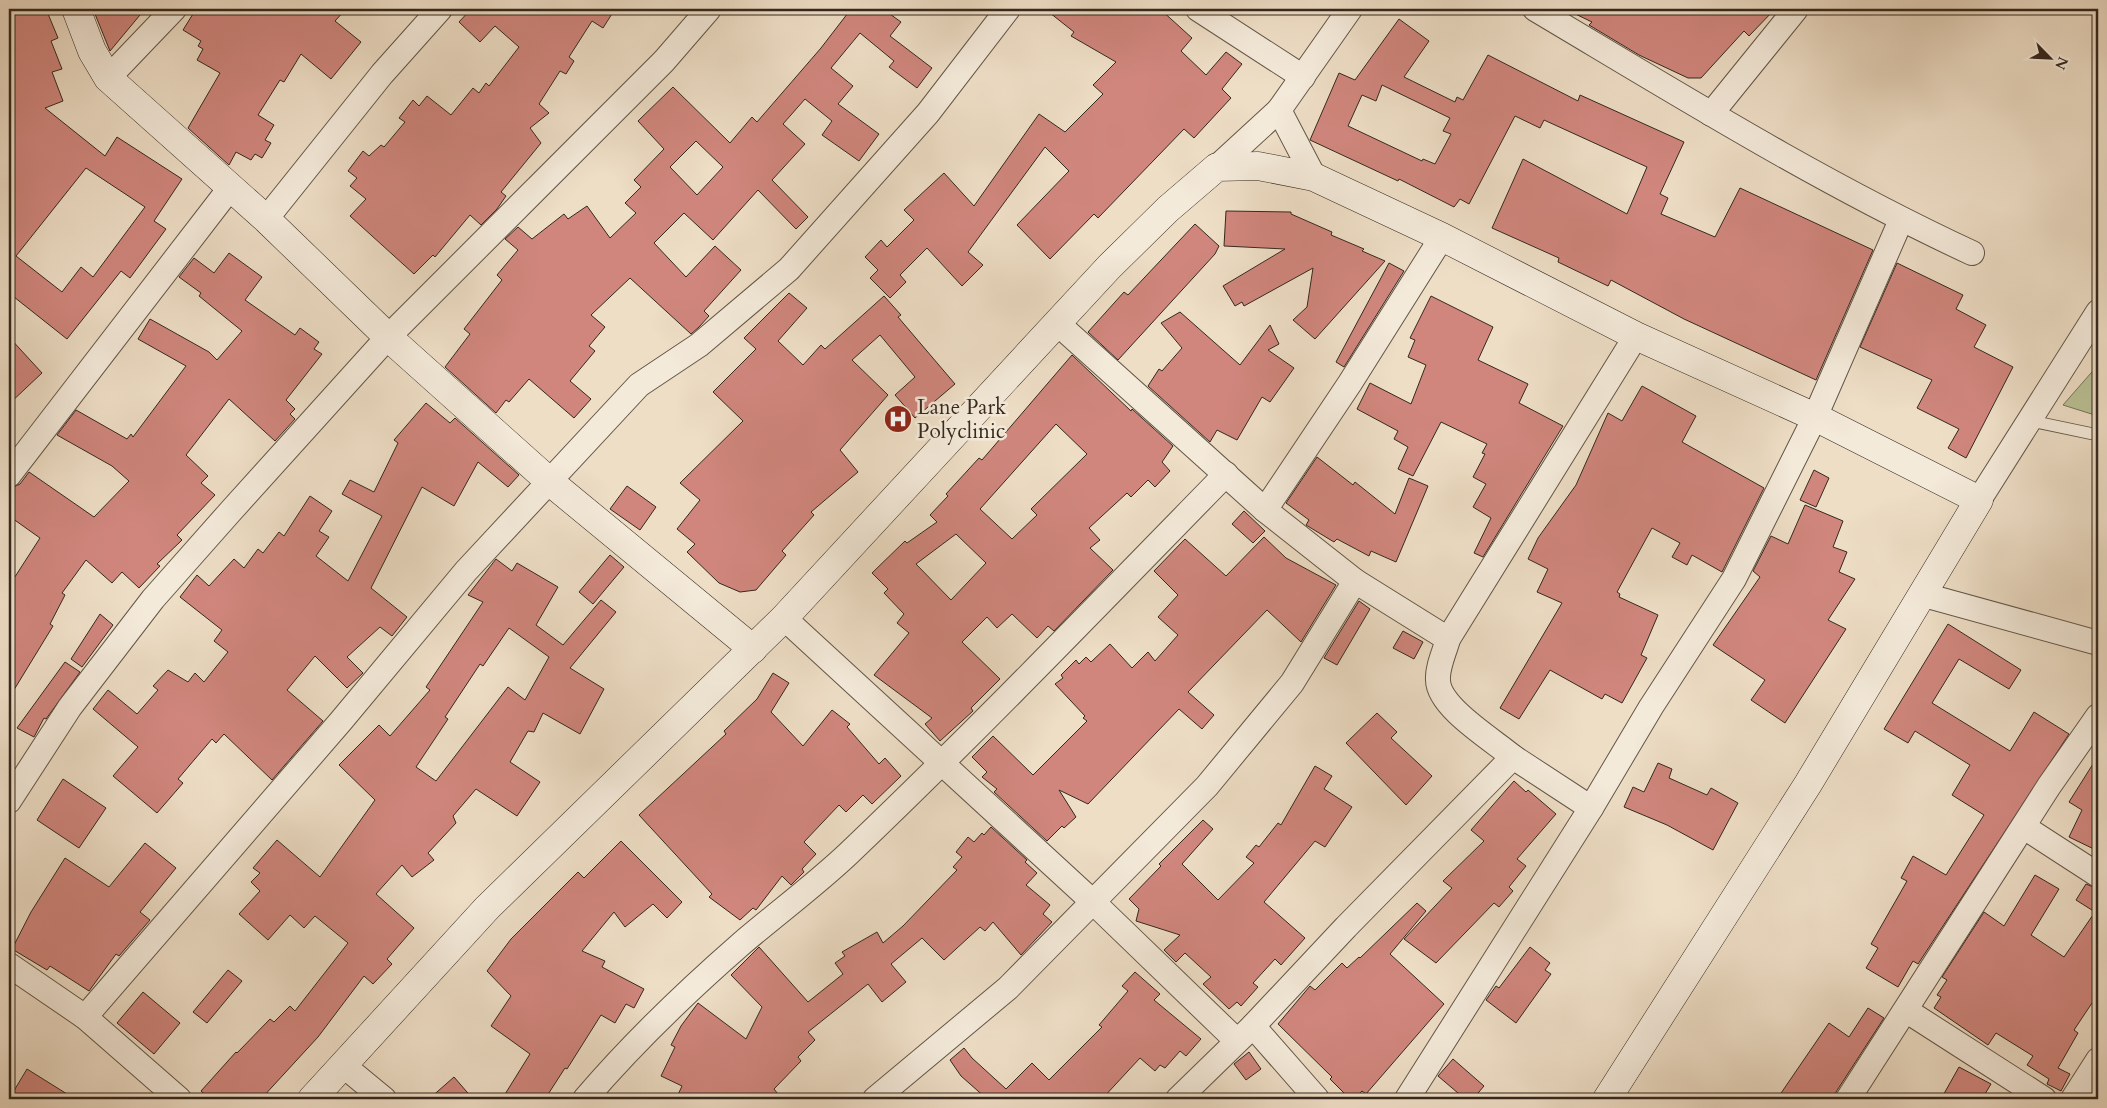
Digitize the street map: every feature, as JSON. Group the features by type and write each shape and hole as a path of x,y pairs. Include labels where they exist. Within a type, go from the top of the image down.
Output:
{"street":[{"path":"76,9 92,51 108,78 266,219 388,337 549,481 753,649"},
{"path":"108,78 174,9"},
{"path":"266,219 382,74 440,9"},
{"path":"9,801 70,707 153,599 388,337 664,61 709,9"},
{"path":"85,1017 341,721 466,571 639,385 699,345 789,269 928,113 1008,9"},
{"path":"1198,9 1303,77"},
{"path":"312,1099 487,908 784,618 1109,267 1161,216 1217,168 1279,110 1350,9"},
{"path":"1536,9 1711,114 1901,220 1972,253"},
{"path":"1711,114 1796,9"},
{"path":"1279,110 1314,178"},
{"path":"1217,168 1258,166 1314,178 1442,237 1636,336 1815,418 1979,500"},
{"path":"9,475 230,188"},
{"path":"1407,1099 1591,808 1651,707 1734,579 1815,418 1901,220"},
{"path":"1265,510 1350,382 1442,237"},
{"path":"1607,1099 1803,792 1924,595 1979,500 2031,421 2098,312"},
{"path":"1057,323 1265,510 1355,581 1448,639"},
{"path":"1591,808 1513,757 1449,705 1439,690 1437,677 1448,639 1636,336"},
{"path":"585,1099 616,1062 697,985 845,856 942,763 1226,474"},
{"path":"875,1099 1008,988 1207,786 1292,684 1355,581"},
{"path":"1924,595 2098,643"},
{"path":"784,618 1093,902 1318,1099"},
{"path":"1848,1099 1907,1011 2049,786 2098,716"},
{"path":"1178,1099 1245,1034 1346,927 1513,757"},
{"path":"2024,827 2098,875"},
{"path":"9,965 85,1017 180,1099"},
{"path":"1907,1011 2044,1099"},
{"path":"2073,1099 2098,1060"},
{"path":"344,1066 384,1099"}],"lane":[{"path":"2031,421 2098,435"}],"green space":[{"path":"2098,365 2098,416 2063,405"}],"building":[{"path":"9,9 46,9 58,38 51,41 62,69 52,72 63,101 45,108 105,156 117,137 182,179 154,221 166,229 130,278 121,271 67,339 9,293","holes":["86,168 145,207 93,277 81,267 62,292 16,256"]},
{"path":"93,9 145,9 110,51"},
{"path":"196,9 346,9 335,21 361,42 331,79 301,54 284,82 280,80 258,115 274,125 265,140 271,143 262,158 255,154 251,160 236,152 229,165 188,128 220,73 197,60 203,49 198,46 201,41 183,30"},
{"path":"471,9 615,9 603,28 592,21 569,57 574,61 566,74 560,71 539,104 549,113 530,128 541,143 501,192 506,196 497,209 481,225 470,215 435,257 433,255 414,274 350,216 366,199 350,186 357,178 348,171 363,151 369,156 381,145 384,147 405,122 399,118 413,100 419,106 427,96 451,115 473,88 479,93 486,83 489,86 519,47 495,26 480,42 459,22"},
{"path":"851,9 883,9 901,22 890,36 932,68 917,88 889,67 894,61 860,33 831,68 853,86 838,104 879,134 859,161 822,135 832,121 805,99 783,124 805,144 772,180 808,217 796,229 758,190 713,240 684,213 654,243 686,277 715,246 741,270 704,311 709,316 691,334 630,278 591,315 605,327 589,346 595,351 570,381 591,399 574,418 529,379 509,402 506,400 496,413 445,367 470,334 464,329 502,280 497,275 518,250 505,239 518,227 532,239 564,214 568,219 587,206 610,238 636,213 625,203 641,187 634,180 664,149 638,121 673,87 730,143 752,117 757,122 821,48","holes":["696,141 723,167 697,195 670,167"]},
{"path":"1045,9 1160,9 1192,38 1181,51 1206,75 1226,52 1242,64 1222,89 1231,98 1194,138 1184,129 1098,218 1094,214 1050,259 1017,225 1069,171 1045,147 968,252 983,265 962,286 927,248 900,275 906,282 890,298 870,278 878,270 865,257 881,240 887,247 914,220 904,210 944,173 974,206 1039,114 1065,132 1103,94 1093,85 1116,62 1071,36 1074,32"},
{"path":"1565,9 1775,9 1749,36 1744,31 1701,78 1688,78 1639,55 1589,25 1592,22"},
{"path":"1399,19 1429,41 1404,77 1455,102 1457,97 1463,100 1488,55 1578,101 1580,95 1684,142 1660,194 1668,198 1661,214 1715,237 1740,188 1873,250 1816,380 1684,319 1611,280 1608,286 1558,262 1559,258 1492,228 1523,159 1627,214 1647,167 1544,120 1540,128 1515,116 1469,204 1460,199 1454,207 1399,179 1398,181 1310,140 1339,73 1355,80","holes":["1382,85 1450,118 1443,131 1451,134 1435,164 1423,159 1422,161 1348,126 1362,95 1376,101"]},
{"path":"1226,211 1291,212 1291,214 1332,232 1331,235 1364,249 1362,251 1385,261 1315,339 1293,320 1307,307 1313,268 1244,306 1242,302 1235,306 1223,286 1285,249 1224,246"},
{"path":"1195,224 1219,246 1215,254 1118,360 1088,332 1124,292 1128,295"},
{"path":"229,253 262,277 245,300 295,335 300,328 319,342 314,349 322,354 286,400 295,409 290,414 295,419 275,441 229,399 186,455 208,476 201,483 215,495 177,535 182,540 157,564 160,566 139,588 122,572 112,583 86,560 62,593 65,595 50,624 53,626 9,698 9,586 40,538 9,516 9,489 20,484 29,472 94,517 129,481 112,466 57,435 76,410 127,439 131,434 133,437 186,366 138,339 150,319 209,352 217,360 242,331 199,296 201,293 179,277 194,258 214,273"},
{"path":"1389,263 1404,271 1344,367 1336,362"},
{"path":"1897,263 1963,295 1956,309 1986,325 1974,347 2013,367 1966,458 1948,448 1959,429 1917,408 1932,380 1860,347"},
{"path":"789,293 807,308 778,341 803,365 821,345 825,349 884,296 901,315 898,317 955,384 915,418 895,395 915,377 880,335 852,360 888,395 840,450 858,472 811,512 814,515 782,551 786,555 756,590 740,592 719,583 687,552 695,544 677,529 700,500 680,483 743,421 713,392 756,349 744,338"},
{"path":"1431,296 1493,327 1478,360 1528,384 1519,403 1563,426 1483,557 1474,553 1491,518 1473,507 1486,484 1473,477 1485,454 1482,453 1487,444 1441,422 1413,476 1398,469 1408,447 1394,439 1398,431 1357,409 1370,383 1411,404 1426,365 1408,357 1415,340 1410,338"},
{"path":"1180,312 1240,365 1270,325 1279,344 1268,350 1294,368 1270,402 1262,397 1237,440 1217,430 1210,442 1148,386 1159,369 1162,371 1182,348 1161,323"},
{"path":"9,337 42,373 9,404"},
{"path":"1072,355 1131,411 1132,409 1173,446 1162,462 1170,471 1155,487 1148,480 1131,497 1127,493 1089,528 1100,540 1090,548 1113,570 1054,631 1048,626 1037,638 1012,614 997,628 987,617 962,642 1000,679 971,708 973,711 940,741 925,724 932,718 874,675 909,633 897,623 904,614 884,593 888,589 872,573 905,541 907,543 937,522 930,515 948,496 946,494 979,458 982,460","holes":["1056,424 1087,454 1031,509 1037,515 1012,539 980,509","956,534 986,563 951,600 916,564"]},
{"path":"1642,386 1696,416 1682,442 1764,488 1722,572 1692,555 1687,565 1672,557 1680,543 1652,528 1617,592 1620,594 1619,597 1658,615 1641,655 1647,658 1622,703 1605,694 1602,699 1550,670 1519,719 1500,708 1562,603 1537,592 1548,569 1528,559 1538,538 1576,485 1608,413 1622,421"},
{"path":"426,403 450,423 455,418 519,475 508,487 478,462 454,506 422,487 371,588 407,617 392,636 380,627 347,657 363,673 347,688 315,656 287,690 323,721 272,780 224,734 216,743 212,739 189,766 178,779 183,783 157,813 113,776 138,747 93,709 108,690 137,714 158,690 153,686 168,670 188,682 195,673 204,682 228,652 214,641 222,630 180,597 197,575 209,586 234,559 244,568 258,549 263,553 279,532 284,536 310,496 332,511 319,531 329,537 316,556 348,581 382,516 342,494 350,480 374,492 398,443 394,440"},
{"path":"1317,457 1353,485 1355,482 1395,514 1409,478 1428,486 1396,562 1371,551 1369,556 1337,539 1334,542 1306,525 1309,520 1286,503"},
{"path":"1814,470 1829,478 1816,507 1800,500"},
{"path":"627,486 656,507 640,530 610,509"},
{"path":"1805,505 1843,521 1833,547 1847,552 1839,572 1855,579 1828,620 1846,629 1785,723 1751,700 1765,680 1713,645 1760,577 1753,571 1771,536 1788,544"},
{"path":"1244,511 1265,531 1253,543 1232,524"},
{"path":"1264,537 1286,558 1336,585 1301,642 1267,610 1188,692 1214,715 1202,729 1179,709 1088,804 1059,790 1076,817 1064,828 1062,826 1047,841 994,792 997,789 982,777 987,772 972,757 993,736 1033,775 1087,721 1083,718 1085,716 1055,684 1063,678 1061,675 1076,660 1079,664 1086,657 1091,662 1110,644 1132,668 1148,652 1155,661 1178,635 1158,617 1178,595 1154,571 1185,539 1226,576"},
{"path":"610,555 624,567 593,604 579,592"},
{"path":"496,559 512,571 517,563 558,587 536,625 563,645 601,600 616,612 570,668 604,689 580,734 543,713 534,732 528,731 510,762 540,782 517,816 476,789 453,816 456,823 428,853 434,860 412,877 402,865 376,894 414,928 387,959 392,964 373,984 364,976 318,1037 261,1099 210,1099 201,1091 236,1052 270,1019 274,1022 290,1006 295,1011 348,943 315,916 304,928 290,915 268,940 239,914 260,891 251,882 260,873 253,868 277,840 320,877 375,800 339,765 379,725 390,736 430,690 426,687 483,602 468,595","holes":["509,628 549,657 525,700 508,687 436,781 416,767 448,719 445,717 480,664 483,666"]},
{"path":"1359,601 1370,609 1337,665 1324,658"},
{"path":"100,614 113,625 82,667 71,659"},
{"path":"1948,624 2021,670 2009,689 1959,659 1932,703 2010,751 2034,712 2069,734 1918,964 1913,961 1898,987 1866,968 1878,948 1871,944 1907,881 1901,878 1913,856 1946,875 1984,815 1952,795 1970,765 1915,731 1908,743 1884,729"},
{"path":"1403,631 1423,642 1414,659 1393,648"},
{"path":"65,662 80,672 46,719 44,718 34,737 17,728"},
{"path":"773,673 789,683 771,712 803,746 832,710 850,724 847,727 879,764 885,758 901,776 872,804 863,795 846,812 839,805 804,842 816,854 802,869 804,872 791,885 782,876 756,910 753,908 740,920 709,897 712,894 639,815 726,734 724,731 757,699"},
{"path":"1377,713 1397,732 1391,738 1432,776 1406,805 1346,743"},
{"path":"2098,756 2098,851 2069,837 2082,810 2069,802"},
{"path":"1658,763 1672,769 1669,778 1707,795 1711,788 1738,803 1713,850 1667,825 1624,807 1633,787 1644,792"},
{"path":"1315,766 1332,776 1324,789 1352,807 1325,847 1315,841 1264,902 1305,938 1281,965 1275,959 1253,983 1258,987 1241,1006 1237,1002 1229,1009 1203,984 1211,977 1185,953 1176,962 1164,950 1180,935 1136,921 1139,909 1129,899 1161,866 1159,864 1203,820 1213,829 1182,864 1218,900 1254,863 1246,857 1256,845 1259,847 1278,823 1281,825"},
{"path":"63,779 106,808 79,848 37,820"},
{"path":"1514,781 1526,792 1528,790 1556,814 1517,859 1526,866 1509,887 1513,891 1499,907 1494,903 1436,963 1404,939 1452,888 1443,881 1484,841 1471,830"},
{"path":"991,827 1027,860 1025,862 1037,873 1026,885 1050,905 1043,914 1052,922 1021,955 993,922 985,931 980,927 944,960 922,938 891,964 906,982 882,1002 868,984 808,1032 815,1040 798,1057 801,1061 774,1089 782,1099 676,1099 682,1086 661,1076 675,1047 671,1045 681,1026 698,1003 746,1039 762,1007 731,975 759,947 808,1002 843,974 835,963 845,956 842,952 877,932 883,943 903,926 957,870 953,867 962,857 956,852 968,837 974,842"},
{"path":"621,841 682,902 667,918 653,904 625,927 614,912 582,951 605,961 602,967 644,989 634,1008 626,1004 615,1023 601,1015 567,1069 565,1068 545,1099 502,1099 530,1054 491,1026 511,996 487,971 511,939 578,872 584,878"},
{"path":"145,843 176,868 140,912 150,920 119,956 116,954 89,991 50,966 47,970 12,949 31,912 65,858 109,887"},
{"path":"2035,875 2059,889 2031,935 2064,957 2095,912 2076,900 2086,884 2098,889 2098,994 2074,1030 2078,1033 2058,1068 2070,1074 2061,1091 2047,1084 2049,1079 2027,1065 2033,1056 1996,1033 1988,1045 1934,1008 1941,997 1937,995 1947,980 1942,977 1984,912 2004,926"},
{"path":"1417,903 1426,911 1390,954 1444,1004 1366,1094 1362,1091 1354,1099 1350,1099 1330,1079 1332,1077 1278,1024 1310,986 1315,990 1342,963 1347,968 1360,958"},
{"path":"1530,947 1550,963 1545,970 1551,974 1516,1023 1486,1000 1496,986 1499,988"},
{"path":"228,970 242,981 207,1023 193,1012"},
{"path":"1135,972 1160,994 1154,1000 1201,1039 1186,1056 1180,1051 1165,1068 1160,1065 1155,1071 1140,1058 1102,1099 987,1099 961,1076 950,1060 964,1048 972,1058 1006,1089 1032,1063 1049,1080 1102,1027 1099,1025 1128,991 1122,986"},
{"path":"143,992 180,1023 154,1054 117,1023"},
{"path":"1868,1008 1884,1018 1836,1092 1834,1099 1777,1099 1829,1023 1849,1037"},
{"path":"1249,1052 1261,1069 1246,1080 1234,1064"},
{"path":"1453,1059 1484,1086 1473,1099 1465,1099 1438,1076"},
{"path":"1959,1067 1991,1084 1982,1099 1941,1099"},
{"path":"27,1069 75,1099 9,1099"},
{"path":"454,1077 473,1099 429,1099"}],"place":[{"name":"Lane Park Polyclinic","path":"898,419"}]}
